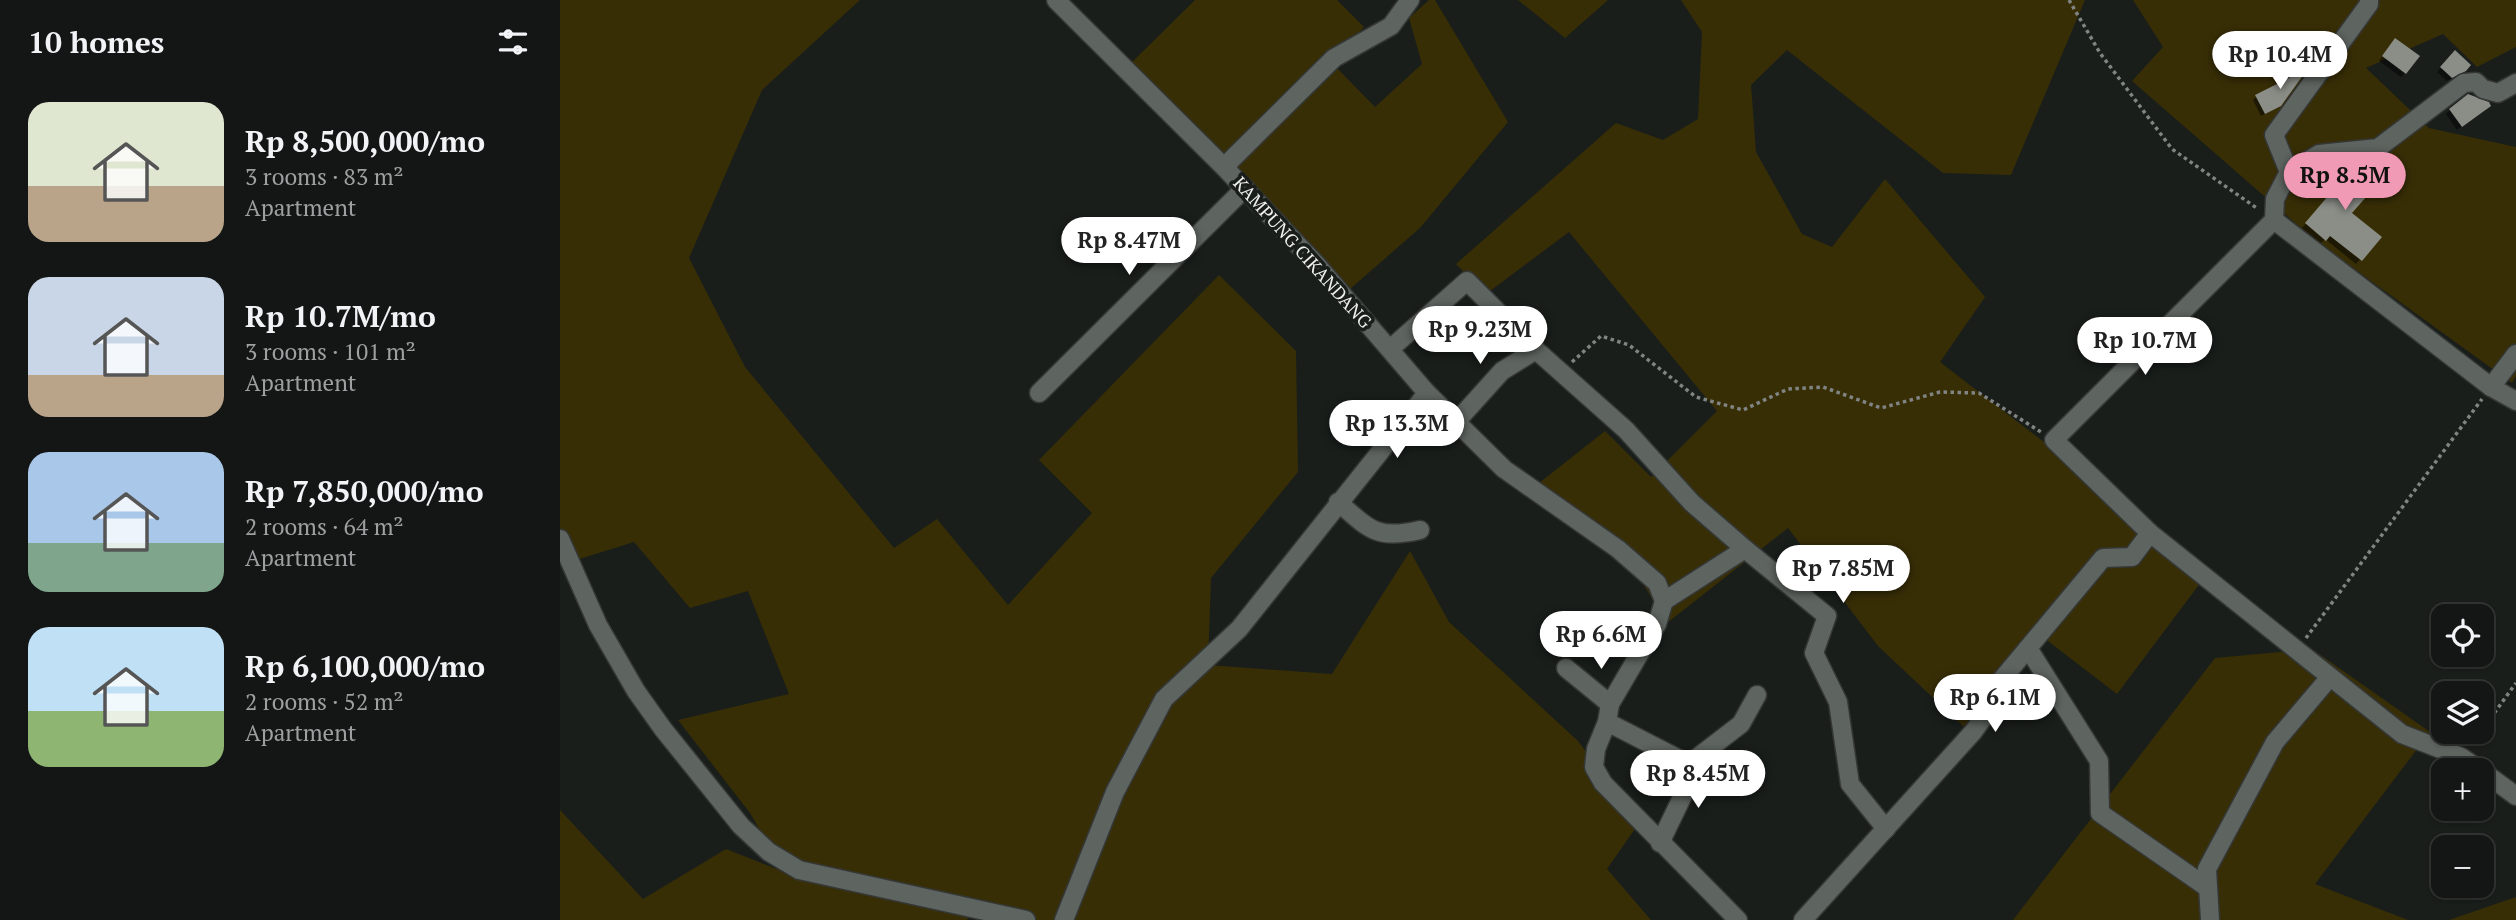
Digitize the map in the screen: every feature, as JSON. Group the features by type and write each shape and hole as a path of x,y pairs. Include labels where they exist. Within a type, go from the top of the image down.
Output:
{"street":[{"name":"KAMPUNG CIKANDANG","path":"1056,0 1245,188 1317,265 1427,393 1504,470 1628,557 1657,583 1664,601"},
{"path":"1224,166 1334,58 1391,26 1410,0"},
{"path":"2289,172 2274,135 2369,4 2369,0"},
{"path":"2462,758 2402,734 2150,533 2054,440 2274,220 2275,199 2289,172 2319,153 2378,148 2464,83 2476,82 2483,89 2498,93 2516,83"},
{"path":"1040,393 1245,188"},
{"path":"2274,220 2491,387 2516,401"},
{"path":"1390,349 1467,281 1536,350 1626,430 1692,503 1827,616 1814,653 1838,702 1850,784 1886,829"},
{"path":"1456,422 1502,371 1536,350"},
{"path":"2491,387 2516,354"},
{"path":"1064,920 1115,792 1164,699 1238,629 1427,393"},
{"path":"1338,502 1370,530 1396,536 1420,530"},
{"path":"1803,920 1973,732 1984,717 1988,696 2103,558 2132,557 2150,533"},
{"path":"560,539 598,625 636,691 741,826 769,852 799,870 1026,920"},
{"path":"1738,920 1603,783 1594,767 1596,749 1608,713 1657,624 1664,601 1745,549"},
{"path":"2028,648 2099,761 2100,813 2208,888"},
{"path":"1566,668 1608,713 1689,764"},
{"path":"2210,920 2207,869 2275,741 2330,677"},
{"path":"1660,843 1688,785 1689,764 1741,724 1757,695"},
{"path":"2494,780 2516,796"}],"path":[{"path":"2069,0 2100,53 2172,149 2274,220"},
{"path":"1560,372 1601,336 1629,345 1696,397 1743,410 1788,389 1823,387 1881,408 1940,392 1979,393 2054,440"},
{"path":"2296,651 2491,387"},
{"path":"2494,713 2516,683"}],"shaded area":[{"path":"560,0 860,0 762,90 689,258 745,367 894,548 937,519 1008,605 1092,513 1039,460 1219,275 1296,351 1298,472 1211,578 1208,665 1332,674 1410,551 1449,622 1578,741 1639,823 1607,869 1651,920 1018,920 974,908 967,920 560,920 560,810 643,899 726,849 784,872 750,813 678,720 789,694 748,591 690,608 634,542 570,562 560,542"},
{"path":"1195,0 1337,0 1364,27 1332,63 1375,107 1422,64 1409,18 1429,0 1435,0 1508,122 1420,228 1350,289 1127,67"},
{"path":"1518,0 1608,0 1565,38"},
{"path":"1681,0 2085,0 2011,175 1943,173 1787,50 1751,85 1756,152 1802,234 1832,247 1885,179 1985,297 1940,362 2210,570 2117,694 2040,635 1964,727 1878,646 1788,528 1667,623 1616,540 1534,487 1605,431 1651,477 1717,411 1569,232 1486,294 1456,264 1616,123 1663,140 1698,119 1702,32"},
{"path":"2133,0 2516,0 2516,47 2477,67 2443,34 2366,68 2429,128 2516,147 2516,376 2512,383 2317,242 2132,81 2163,47"},
{"path":"2312,649 2430,732 2315,884 2408,920 2013,920 2215,658"},
{"path":"2516,897 2516,920 2449,920"}],"building":[{"path":"2395,38 2420,56 2406,74 2382,56"},
{"path":"2455,50 2471,65 2466,71 2452,78 2440,67"},
{"path":"2303,62 2309,67 2281,106 2265,114 2255,95 2289,78"},
{"path":"2468,94 2489,102 2491,106 2462,127 2449,109"},
{"path":"2345,163 2374,188 2352,213 2382,237 2362,261 2330,236 2326,241 2305,223 2334,189 2321,179 2334,164"}]}
